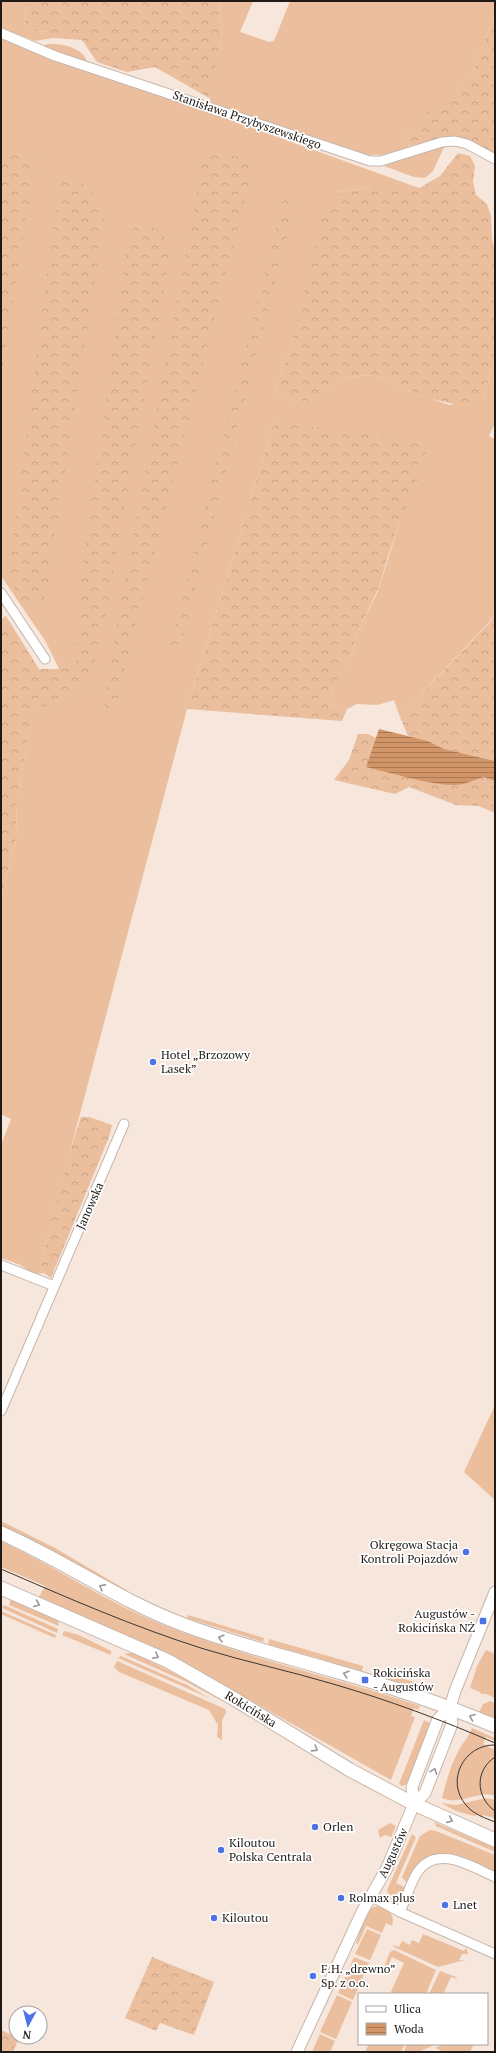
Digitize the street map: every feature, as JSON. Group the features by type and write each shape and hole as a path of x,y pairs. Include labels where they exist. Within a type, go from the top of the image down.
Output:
{"main road":[{"path":"1,1533 106,1589 182,1624 213,1636 365,1680 450,1708 495,1726"},
{"name":"Rokicińska","path":"1,1588 145,1650 185,1670 329,1758 414,1804 495,1840"}],"street":[{"name":"Stanisława Przybyszewskiego","path":"1,33 55,56 370,161 381,161 449,141 462,142 495,159"},
{"path":"1,593 45,659"},
{"name":"Janowska","path":"1,1412 124,1124"},
{"path":"1,1265 54,1286"},
{"name":"Augustów","path":"297,2052 371,1896 387,1868 414,1804 412,1787 438,1719 450,1708 495,1592"},
{"path":"400,1912 417,1873 425,1864 435,1859 453,1859 495,1877"},
{"path":"371,1896 400,1912 495,1954"}],"green space":[{"path":"1,1 28,1 24,23 36,31 50,32 53,38 35,41 1,28"},
{"path":"28,1 219,1 222,33 209,98 155,67 127,72 97,62 82,40 53,38 50,32 36,31 24,23"},
{"path":"219,1 253,1 240,32 269,42 274,41 290,1 495,1 495,18 490,27 471,77 407,136 409,146 392,153 367,155 213,104 209,95 222,33"},
{"path":"495,18 495,154 463,138 450,137 409,146 407,137 423,115 451,95 471,77 490,27"},
{"path":"1,37 419,188 371,188 337,191 292,344 276,385 279,395 295,401 325,392 341,378 368,375 387,378 413,393 450,405 483,397 495,360 495,423 489,436 495,439 495,612 490,621 400,717 394,700 377,705 357,704 347,709 327,704 336,682 353,652 356,636 378,591 400,521 274,422 187,709 40,1265 44,1273 40,1274 31,1272 18,1264 1,1258 1,1145 11,1119 1,1114 1,897 16,840 17,799 33,712 89,684 63,677 46,642 1,576"},
{"path":"48,44 60,44 72,47 82,53 87,62 42,46"},
{"path":"445,145 433,171 425,178 414,177 384,166"},
{"path":"6,150 35,159 1,378 1,155"},
{"path":"212,151 234,155 251,164 250,181 114,711 109,718 104,712 107,678 203,159"},
{"path":"458,153 470,156 475,166 473,182 476,195 487,204 491,216 492,238 495,255 495,360 483,397 468,407 427,398 413,393 387,378 368,375 341,378 312,401 295,401 279,395 276,385 292,344 321,219 338,191 371,188 419,188 440,176"},
{"path":"60,175 76,177 90,190 99,200 104,221 46,594 41,606 33,606 27,604 18,595 12,583 9,569"},
{"path":"291,190 294,202 288,233 181,643 172,659 169,649 283,201"},
{"path":"138,224 161,230 171,250 105,617 90,684 33,712 17,799 16,840 1,897 1,619 6,616 39,669 76,669 81,580 129,233"},
{"path":"274,422 429,443 418,478 400,521 379,587 356,636 353,652 336,682 327,704 347,709 342,721 187,709"},
{"path":"495,612 495,761 444,749 428,741 408,736 400,717 490,622"},
{"path":"358,734 368,734 376,738 366,767 455,785 484,777 495,781 495,813 479,806 456,805 409,787 395,794 334,780 349,760"},
{"path":"81,1117 89,1117 112,1125 109,1137 51,1278 44,1273 40,1265 70,1151"},
{"path":"495,1405 495,1500 464,1472"},
{"path":"1,1521 55,1548 128,1591 125,1591 1,1525"},
{"path":"1,1541 121,1606 163,1625 226,1648 420,1706 418,1710 414,1708 411,1716 415,1717 391,1780 171,1655 39,1597 45,1586 1,1567"},
{"path":"11,1600 58,1621 59,1626 9,1605"},
{"path":"4,1605 58,1629 57,1633 2,1608"},
{"path":"1,1611 56,1635 55,1638 1,1614"},
{"path":"188,1615 264,1638 263,1642 187,1618"},
{"path":"64,1631 79,1635 111,1651 111,1655 62,1635"},
{"path":"269,1639 363,1666 362,1671 268,1644"},
{"path":"486,1650 495,1654 495,1698 486,1694 481,1694 480,1692 470,1688 477,1666"},
{"path":"134,1653 182,1677 227,1704 189,1683 124,1654"},
{"path":"121,1656 187,1685 209,1698 118,1658"},
{"path":"117,1661 225,1709 226,1712 222,1721 222,1740 217,1737 218,1725 209,1710 119,1672 114,1667"},
{"path":"387,1673 425,1686 425,1691 385,1678"},
{"path":"491,1701 495,1704 495,1719 479,1712 483,1704"},
{"path":"424,1720 430,1723 407,1784 402,1786 399,1784"},
{"path":"472,1728 495,1738 495,1741 486,1737 483,1744 495,1750 495,1796 482,1795 456,1800 442,1798 454,1761"},
{"path":"486,1798 495,1800 495,1818 483,1815 482,1817 477,1815 474,1816 456,1811 441,1803 456,1805"},
{"path":"434,1822 495,1848 495,1852 436,1826"},
{"path":"390,1823 396,1826 391,1837 385,1835 380,1838 378,1830"},
{"path":"430,1830 436,1831 495,1855 495,1872 464,1857 439,1854 428,1859 419,1868 409,1883 404,1880 402,1877 420,1836"},
{"path":"412,1834 416,1837 396,1883 406,1888 402,1897 394,1900 390,1898 387,1890"},
{"path":"377,1906 390,1912 393,1918 392,1926 386,1923 382,1933 366,1926 358,1944 356,1943 365,1916 372,1908"},
{"path":"367,1929 381,1935 370,1960 355,1954"},
{"path":"423,1934 464,1951 466,1948 468,1954 462,1954 459,1960 465,1960 438,1967 394,1947 393,1945 399,1947 402,1941 410,1945 412,1940 419,1943"},
{"path":"394,1950 436,1970 426,1993 390,1993 404,1963 392,1957 387,1968 384,1967 390,1952"},
{"path":"152,1957 214,1982 194,2035 160,2023 156,2031 125,2018"},
{"path":"354,1957 369,1963 353,2000 338,1993"},
{"path":"440,1971 456,1977 457,1979 451,1977 443,1993 429,1993"},
{"path":"337,1995 352,2002 336,2039 320,2032"},
{"path":"1,2030 8,2033 8,2045 16,2045 13,2052 1,2052"},
{"path":"320,2034 335,2041 330,2052 312,2052"},
{"path":"368,2045 404,2045 401,2052 365,2052"},
{"path":"407,2045 435,2045 418,2052 404,2052"},
{"path":"442,2045 474,2045 470,2052 444,2052 435,2048"}],"water":[{"path":"379,729 428,741 444,749 495,761 495,781 484,777 454,785 433,783 366,767"}],"tram line":[{"path":"1,1569 101,1612 152,1631 220,1654 317,1679 374,1697 435,1718 495,1743"},
{"path":"495,1745 484,1746 474,1751 467,1757 461,1766 457,1785 460,1795 472,1811 495,1822"},
{"path":"495,1757 488,1762 484,1769 480,1784 484,1798 488,1805 495,1811"}],"place":[{"name":"Hotel „Brzozowy Lasek”","path":"153,1062"},
{"name":"Okręgowa Stacja Kontroli Pojazdów","path":"466,1552"},
{"name":"Augustów - Rokicińska NŻ","path":"483,1621"},
{"name":"Rokicińska - Augustów","path":"365,1680"},
{"name":"Orlen","path":"315,1827"},
{"name":"Kiloutou Polska Centrala","path":"221,1850"},
{"name":"Rolmax plus","path":"341,1898"},
{"name":"Lnet","path":"445,1905"},
{"name":"Kiloutou","path":"214,1918"},
{"name":"F.H. „drewno” Sp. z o.o.","path":"313,1976"}]}
